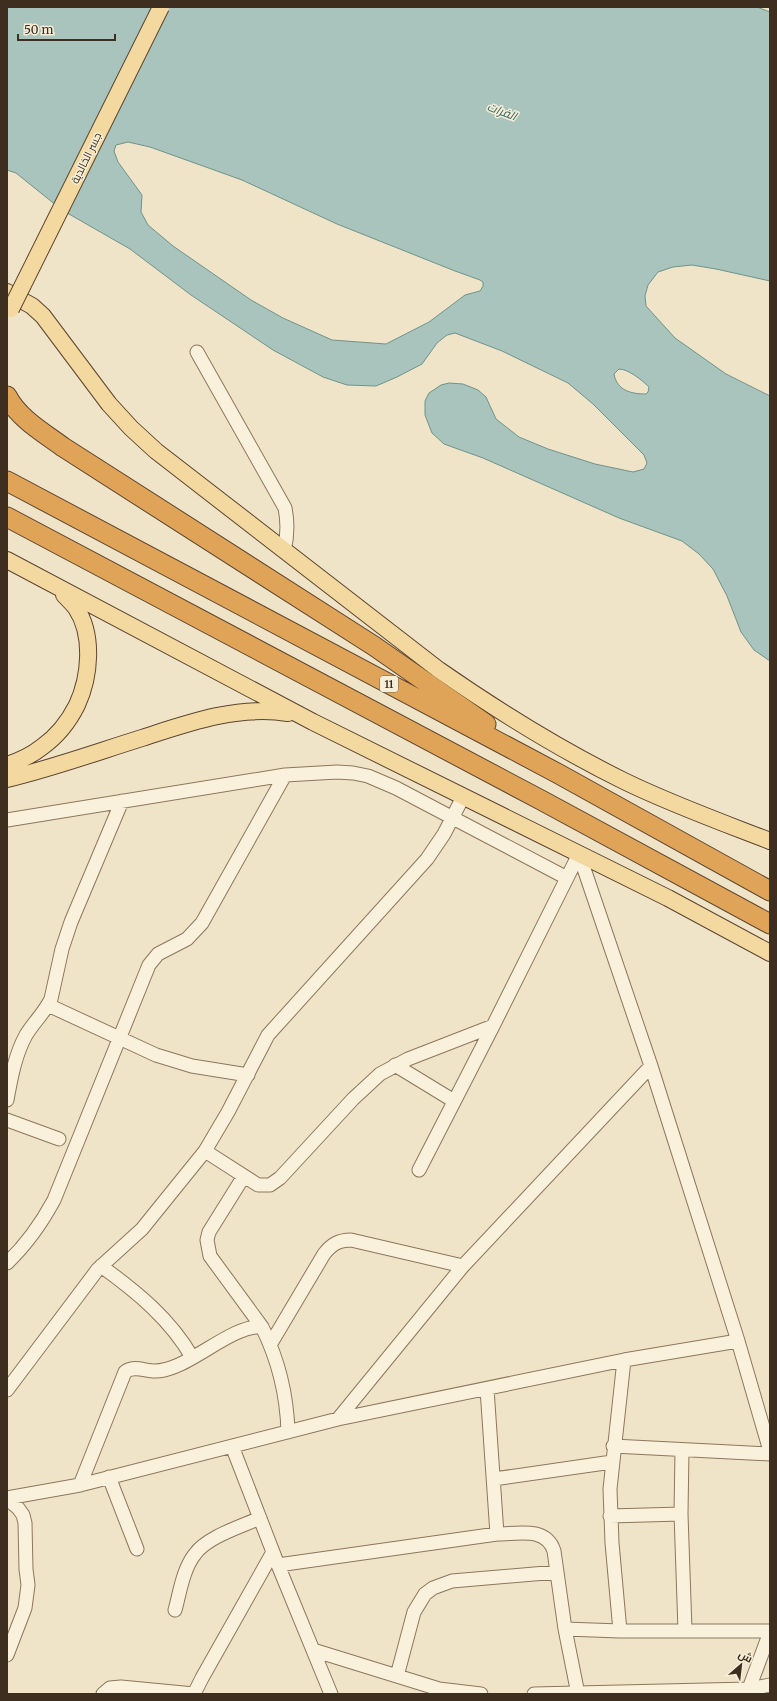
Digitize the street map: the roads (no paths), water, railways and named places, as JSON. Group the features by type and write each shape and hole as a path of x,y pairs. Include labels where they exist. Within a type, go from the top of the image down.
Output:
{"highway":[{"path":"7,396 10,402 25,418 63,447 374,646 557,773 541,800"},
{"name":"11","path":"7,481 557,773 770,891"},
{"path":"7,517 541,800 770,924"}],"main road":[{"name":"جسر الخالدية","path":"9,313 161,7"},
{"path":"7,292 32,306 43,316 109,404 156,451 439,670 484,701 577,757 675,804 770,841"},
{"path":"7,560 57,588 313,722 668,898 770,953"},
{"path":"7,765 18,761 42,748 62,728 77,705 86,679 88,652 85,629 76,609 57,588"},
{"path":"7,779 183,725 226,714 270,710 290,714 313,722"}],"street":[{"path":"197,352 285,508 288,522 288,536 284,551"},
{"path":"7,820 285,775 337,772 368,776 396,788 567,878"},
{"path":"7,1263 12,1250 38,1228 54,1200 149,965 158,954 187,939 202,923 285,775"},
{"path":"7,1390 101,1266 142,1229 205,1150 248,1075 268,1035 427,859 440,840 463,797"},
{"path":"7,1100 15,1060 33,1024 48,1005 53,992 62,949 71,922 122,801"},
{"path":"419,1170 579,854"},
{"path":"579,854 651,1066 738,1341 770,1451"},
{"path":"48,1005 144,1051 174,1061 248,1075"},
{"path":"205,1150 258,1185 265,1186 276,1182 366,1086 380,1074 395,1065 493,1026"},
{"path":"395,1065 454,1101"},
{"path":"338,1419 463,1266 651,1066"},
{"path":"7,1120 59,1139"},
{"path":"244,1176 209,1232 207,1248 214,1263 262,1327 270,1345 282,1384 286,1404 288,1432"},
{"path":"270,1345 324,1254 332,1245 338,1242 351,1240 463,1266"},
{"path":"101,1266 128,1286 170,1324 192,1357"},
{"path":"80,1485 125,1372 130,1369 154,1371 165,1370 177,1366 242,1331 255,1326 262,1327"},
{"path":"7,1498 80,1485 338,1419 624,1360 738,1341"},
{"path":"620,1631 610,1516 612,1462 624,1360"},
{"path":"487,1389 497,1534"},
{"path":"232,1446 278,1565 331,1694"},
{"path":"614,1446 770,1454"},
{"path":"682,1450 681,1514 685,1630"},
{"path":"494,1480 612,1462"},
{"path":"109,1477 137,1549"},
{"path":"7,1498 18,1508 23,1515 25,1523 26,1569 28,1585 23,1613 7,1655"},
{"path":"610,1516 681,1514"},
{"path":"175,1610 188,1567 200,1548 212,1540 260,1518"},
{"path":"278,1565 497,1534 532,1533 546,1538 552,1546 565,1629 578,1694"},
{"path":"103,1694 110,1688 121,1687 194,1694 273,1552"},
{"path":"397,1676 414,1612 422,1598 433,1588 452,1581 557,1572"},
{"path":"565,1629 770,1632 748,1691"},
{"path":"313,1650 439,1689 480,1694"},
{"path":"534,1694 748,1691 770,1685"}],"water":[{"name":"الفرات","path":"7,7 757,7 770,12 770,281 692,265 673,267 658,272 648,285 645,296 646,306 675,338 726,374 770,396 770,661 754,650 741,632 727,596 713,569 699,554 682,541 619,518 483,458 444,444 432,433 425,415 425,401 429,393 441,385 449,383 463,384 478,390 486,397 496,419 519,437 548,449 595,464 633,472 644,469 647,463 644,455 593,404 568,383 502,351 455,333 447,335 437,343 422,364 376,386 347,385 323,377 273,350 191,295 130,249 62,210 16,173 7,170","holes":["128,142 150,147 242,180 337,224 480,280 483,282 483,286 480,291 465,295 429,322 386,344 332,340 283,318 251,300 173,246 148,225 141,212 142,195 118,162 114,151 116,145","619,369 623,369 643,381 649,387 648,392 646,394 636,393 622,388 618,384 614,374"]}]}
